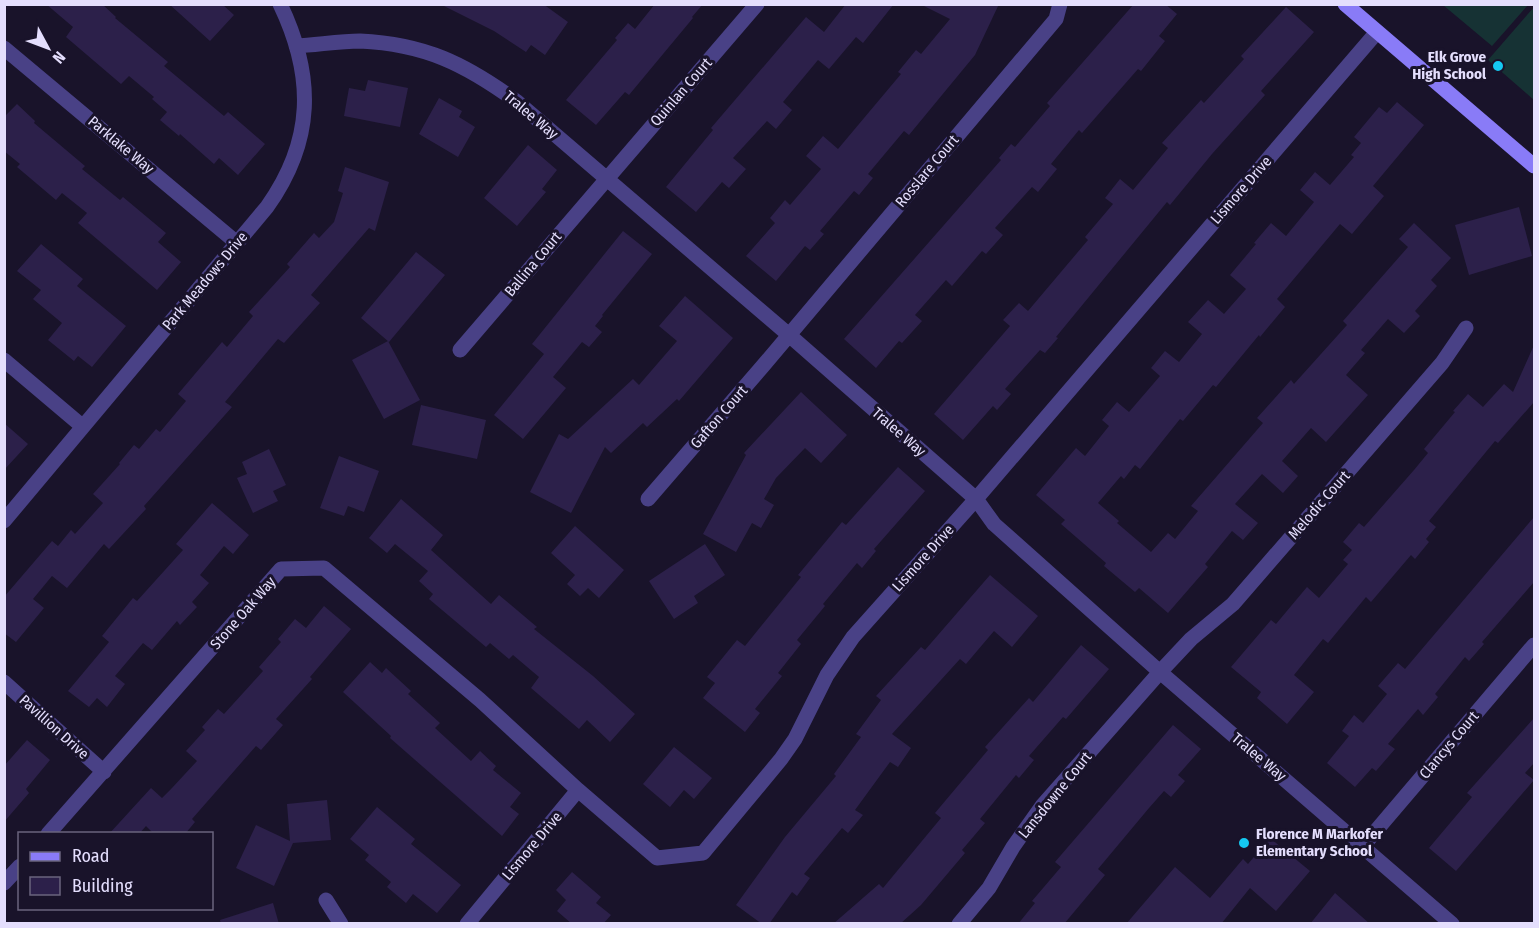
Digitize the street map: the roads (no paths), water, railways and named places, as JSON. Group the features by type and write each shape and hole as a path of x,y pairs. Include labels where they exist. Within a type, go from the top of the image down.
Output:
{"main road":[{"path":"1345,4 1534,166"}],"street":[{"name":"Park Meadows Drive","path":"4,521 237,243 281,187 291,166 303,124 306,101 305,82 296,46 280,4"},
{"name":"Quinlan Court","path":"606,179 757,4"},
{"name":"Rosslare Court","path":"789,335 1056,18 1060,4"},
{"name":"Lismore Drive","path":"467,924 578,790 657,858 703,854 795,739 827,675 846,646 976,499 1377,32"},
{"name":"Tralee Way","path":"296,46 359,41 401,45 442,57 481,76 516,101 976,499 994,524 1160,672 1452,924"},
{"name":"Parklake Way","path":"4,48 237,243"},
{"name":"Ballina Court","path":"460,350 606,179"},
{"name":"Melodic Court","path":"1160,672 1191,639 1233,604 1442,363 1467,328"},
{"name":"Gafton Court","path":"648,500 789,335"},
{"path":"4,360 82,426"},
{"name":"Stone Oak Way","path":"50,832 281,568 324,568 480,700 578,790"},
{"name":"Clancys Court","path":"1364,846 1534,645"},
{"name":"Lansdowne Court","path":"958,924 989,888 1042,806 1160,672"},
{"name":"Pavillion Drive","path":"4,682 104,772"},
{"path":"4,882 18,868"},
{"path":"326,900 341,924"}],"place":[{"name":"Elk Grove High School","path":"1498,66"},
{"name":"Florence M Markofer Elementary School","path":"1244,843"}]}
